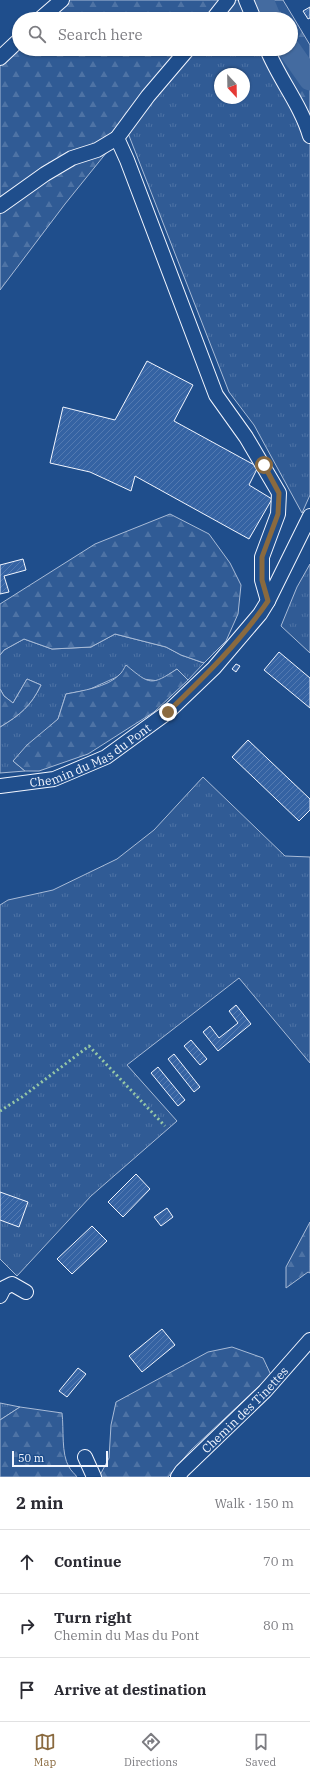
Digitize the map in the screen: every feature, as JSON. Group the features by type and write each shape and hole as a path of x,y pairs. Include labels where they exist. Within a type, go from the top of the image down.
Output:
{"street":[{"path":"48,12 62,0"},
{"path":"219,12 228,0"},
{"path":"246,0 251,12"},
{"path":"0,58 12,47"},
{"path":"0,206 45,174 72,158 96,150 117,138 148,96 182,56"},
{"path":"270,56 294,98 310,136"},
{"path":"117,138 127,160 216,395 246,437 279,493 278,514 262,557 262,580 268,601"},
{"name":"Chemin du Mas du Pont","path":"0,786 54,779 106,757 168,712 214,668 260,614 268,601 310,516"},
{"path":"0,1296 4,1288 12,1284 26,1292"},
{"name":"Chemin des Tinettes","path":"178,1477 182,1471 265,1391 310,1340"},
{"path":"85,1457 94,1477"}],"green space":[{"path":"57,0 230,0 220,12 43,12"},
{"path":"230,0 250,0 255,12 220,12"},
{"path":"250,0 283,0 290,12 255,12"},
{"path":"298,25 310,45 310,115 276,56 298,56"},
{"path":"12,39 12,56 184,56 65,204 0,290 0,49"},
{"path":"184,56 276,56 310,115 310,495 302,513 254,425 229,392 126,128"},
{"path":"170,514 209,534 230,563 241,585 238,614 226,641 204,663 181,655 166,647 115,634 91,647 52,649 24,639 4,650 0,655 0,604 95,544"},
{"path":"310,564 310,653 281,626 297,587"},
{"path":"115,634 166,647 181,655 204,663 188,680 177,669 159,681 119,676 88,690 66,694 58,719 13,761 25,771 0,773 0,727 29,704 41,685 27,679 13,703 4,696 0,689 0,655 4,650 24,639 52,649 91,647"},
{"path":"126,665 146,680 156,680 177,669 188,680 154,712 88,754 39,771 25,771 13,761 27,745 58,719 66,694 94,688 108,683 122,672"},
{"path":"27,679 41,685 29,704 0,727 0,689 4,696 13,703"},
{"path":"203,777 285,856 310,857 310,1063 239,978 127,1065 177,1121 91,1196 17,1276 0,1259 0,905 8,900 53,890 117,859 154,830"},
{"path":"310,1222 310,1273 308,1272 286,1288 286,1267"},
{"path":"232,1347 263,1358 271,1375 191,1450 168,1477 99,1477 109,1458 111,1425 116,1402 208,1352"},
{"path":"0,1403 20,1407 0,1420"},
{"path":"20,1407 62,1413 63,1441 66,1462 77,1477 0,1477 0,1420"}],"building":[{"path":"310,7 310,18 308,19 303,11"},
{"path":"147,361 193,385 174,421 258,467 249,485 272,499 249,539 135,476 131,491 90,472 50,463 63,407 115,420"},
{"path":"23,559 26,570 4,576 9,592 0,594 0,565"},
{"path":"279,652 310,678 310,708 264,670"},
{"path":"236,664 240,666 236,672 232,669"},
{"path":"248,740 310,799 310,810 299,821 232,757"},
{"path":"236,1005 251,1024 218,1051 203,1032 210,1026 219,1038 238,1023 229,1011"},
{"path":"191,1040 207,1059 200,1065 184,1046"},
{"path":"174,1054 200,1087 194,1092 168,1059"},
{"path":"158,1067 185,1100 178,1106 151,1073"},
{"path":"136,1174 150,1189 123,1217 108,1202"},
{"path":"0,1192 28,1202 19,1227 0,1220"},
{"path":"167,1208 173,1217 161,1226 154,1217"},
{"path":"92,1226 107,1241 72,1274 57,1259"},
{"path":"162,1329 175,1345 142,1372 129,1356"},
{"path":"78,1368 86,1374 67,1397 59,1391"}],"waterway":[{"path":"262,0 267,12"},
{"path":"294,56 310,79"}],"hedge":[{"path":"0,1111 22,1097 89,1046 165,1126"}],"route":[{"path":"168,712 214,668 260,614 268,601 262,580 262,557 280,507 279,493 264,465"}]}
